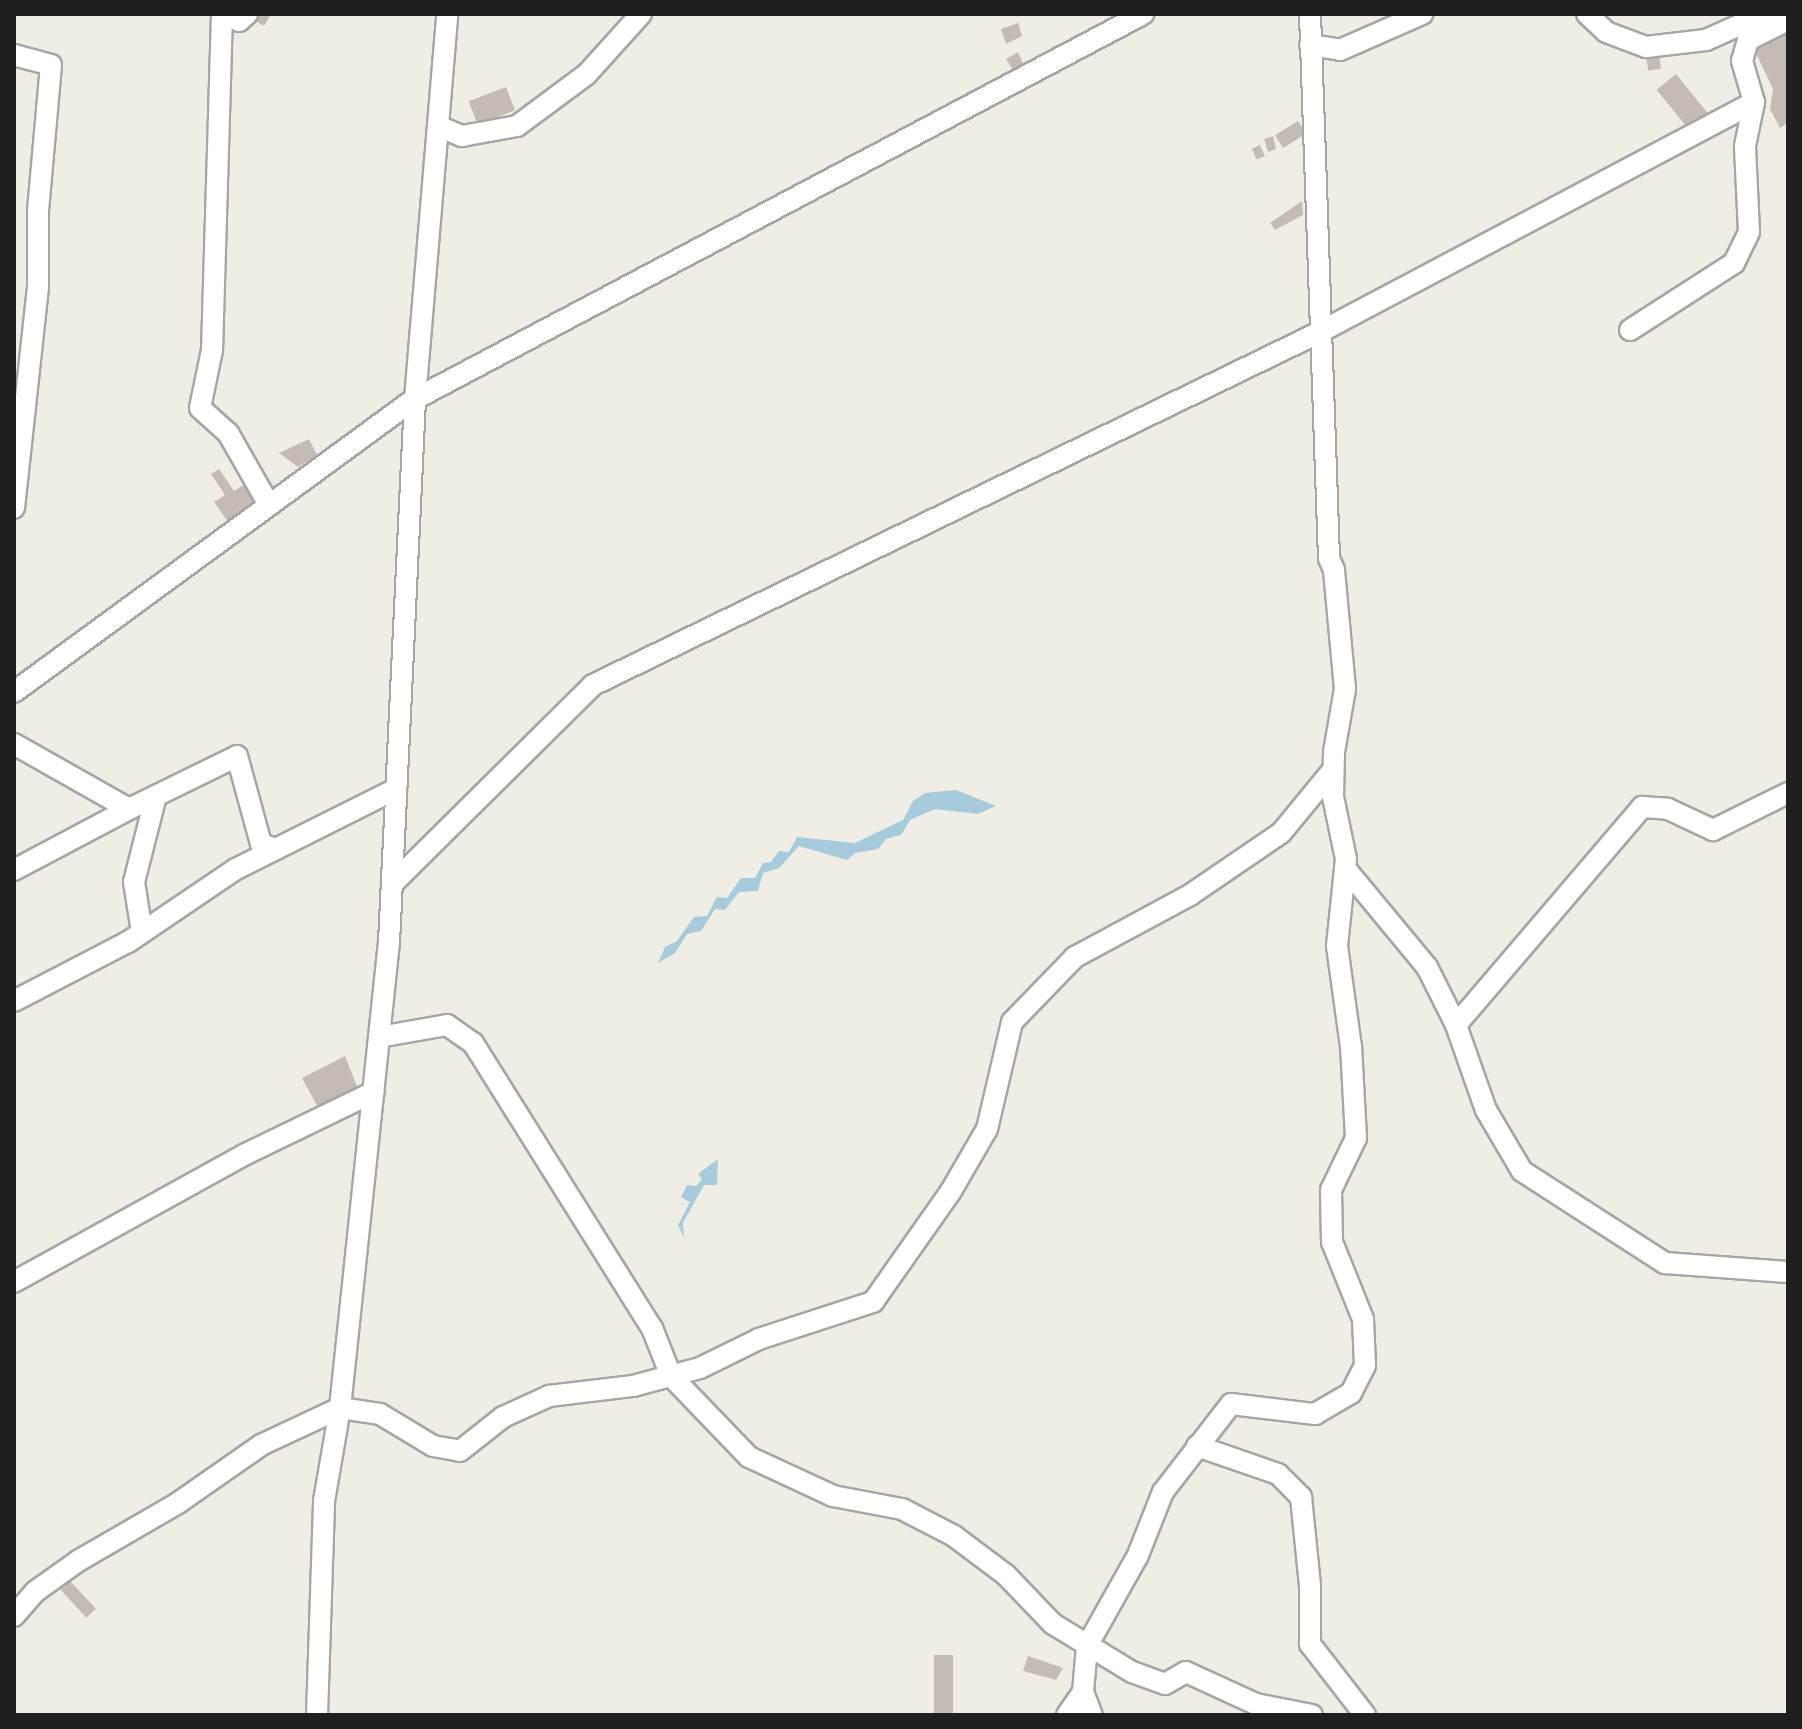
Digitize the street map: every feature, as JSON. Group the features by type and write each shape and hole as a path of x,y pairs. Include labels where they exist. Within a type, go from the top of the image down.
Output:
{"street":[{"path":"247,14 239,21 224,14 212,350 200,408 228,433 269,505"},
{"path":"317,1715 324,1501 340,1408 374,1092 392,884 415,399 447,14"},
{"path":"438,126 462,136 517,126 587,74 641,14"},
{"path":"14,692 415,399 1143,14"},
{"path":"1092,1715 1083,1692 1087,1646 1133,1566 1163,1492 1197,1446 1231,1404 1315,1414 1351,1393 1365,1365 1363,1319 1332,1242 1331,1190 1356,1138 1351,1047 1337,946 1345,868 1333,770 1345,689 1334,570 1329,558 1310,14"},
{"path":"1310,45 1340,50 1422,14"},
{"path":"1587,14 1606,32 1646,47 1706,40 1764,14"},
{"path":"1630,330 1734,263 1749,232 1745,146 1754,102 1742,61 1748,40 1788,20"},
{"path":"14,55 51,65 38,211 38,287 14,505"},
{"path":"392,884 593,685 1320,332 1754,102"},
{"path":"14,744 129,809"},
{"path":"14,870 237,756 261,844 276,849"},
{"path":"14,1616 36,1591 78,1561 178,1503 261,1445 340,1408 380,1414 433,1446 460,1451 503,1417 549,1396 671,1376 700,1368 759,1339 873,1302 951,1191 987,1129 1012,1022 1075,957 1190,895 1281,833 1333,770"},
{"path":"14,1001 142,932 236,869 396,789"},
{"path":"1456,1025 1642,807 1668,809 1713,830 1788,793"},
{"path":"142,932 134,882 156,796"},
{"path":"1345,868 1427,967 1456,1025 1486,1110 1522,1171 1665,1263 1788,1272"},
{"path":"379,1037 447,1025 473,1043 652,1328 671,1376 749,1457 833,1496 902,1509 954,1536 1006,1575 1053,1624 1087,1646 1165,1684 1186,1672 1256,1704 1312,1715"},
{"path":"14,1282 244,1155 374,1092"},
{"path":"1197,1446 1278,1474 1301,1497 1310,1586 1310,1644 1365,1715"},
{"path":"1067,1715 1083,1692"}],"water":[{"path":"956,790 996,806 978,814 935,809 910,820 901,835 886,839 878,849 855,853 847,860 799,846 779,868 763,873 758,891 739,892 725,910 715,909 701,931 687,934 675,953 658,963 665,947 677,941 694,917 707,916 717,897 727,898 741,878 755,878 763,863 771,862 779,851 789,852 797,837 855,843 903,820 913,801 925,793"},
{"path":"718,1159 717,1185 704,1185 683,1223 684,1238 678,1225 690,1202 681,1197 687,1185 696,1186 702,1179 698,1174"}],"building":[{"path":"257,14 271,14 264,26 254,20"},
{"path":"1018,23 1022,36 1006,44 1001,29"},
{"path":"1788,25 1788,123 1780,128 1770,109 1773,89 1753,47"},
{"path":"1018,52 1023,64 1013,70 1006,59"},
{"path":"1659,54 1661,69 1648,71 1646,56"},
{"path":"1676,74 1709,115 1690,131 1657,90"},
{"path":"506,87 515,110 478,125 469,101"},
{"path":"1298,121 1306,134 1283,148 1275,135"},
{"path":"1273,136 1276,149 1268,152 1264,139"},
{"path":"1260,145 1265,156 1257,160 1252,149"},
{"path":"1302,201 1303,215 1275,230 1270,223"},
{"path":"309,439 317,455 298,467 279,453"},
{"path":"219,469 234,491 245,484 258,502 228,522 214,502 225,495 211,474"},
{"path":"345,1056 358,1089 320,1111 302,1078"},
{"path":"70,1581 96,1609 86,1618 60,1590"},
{"path":"934,1655 953,1655 953,1715 934,1715"},
{"path":"1028,1656 1063,1668 1056,1680 1023,1671"}]}
